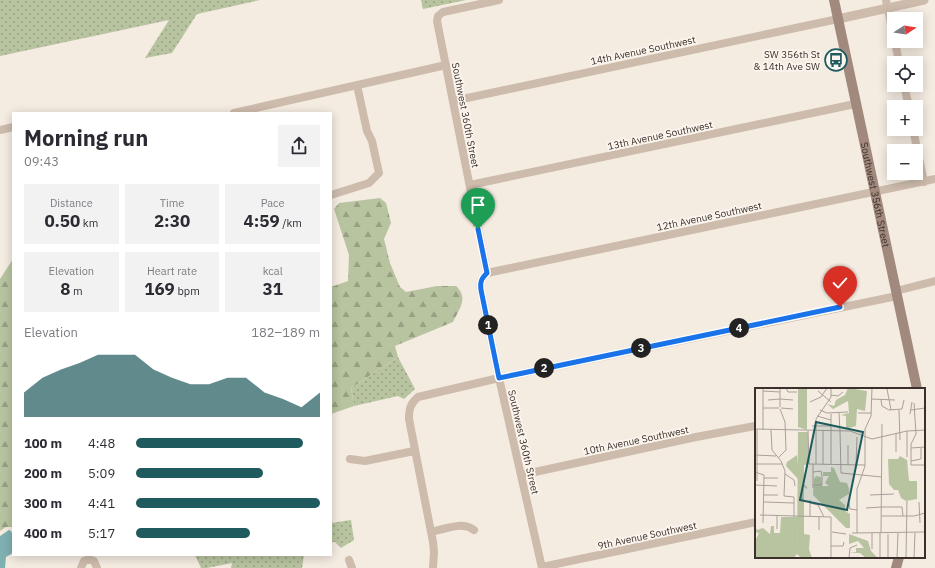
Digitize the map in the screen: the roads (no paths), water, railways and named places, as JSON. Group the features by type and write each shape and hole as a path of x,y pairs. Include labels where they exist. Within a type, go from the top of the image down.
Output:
{"main road":[{"name":"Southwest 356th Street","path":"834,0 917,388"},
{"path":"896,568 899,558"}],"street":[{"name":"Southwest 360th Street","path":"499,0 443,12 438,16 437,21 487,273 482,278 480,284 481,290 499,378 542,567"},
{"path":"838,19 887,4 924,0"},
{"name":"14th Avenue Southwest","path":"453,101 838,19"},
{"path":"238,112 446,65"},
{"path":"332,194 369,184 379,173 372,142 367,131 357,85"},
{"name":"13th Avenue Southwest","path":"470,185 855,104"},
{"path":"0,130 12,127"},
{"path":"914,136 924,182"},
{"name":"12th Avenue Southwest","path":"487,273 935,179"},
{"path":"433,568 434,552 431,532 414,451 409,419 409,410 411,405 418,397 499,378 896,293 935,280"},
{"name":"10th Avenue Southwest","path":"521,475 696,437 755,426"},
{"path":"350,459 365,461 414,451"},
{"name":"9th Avenue Southwest","path":"542,567 755,522"},
{"path":"431,532 462,525 469,526 474,530"},
{"path":"81,568 84,561 89,559 94,561 97,568"}],"water":[{"path":"9,530 12,534 12,554 6,557 5,568 0,568 0,536"}],"place":[{"name":"SW 356th St & 14th Ave SW","path":"836,60"}]}
